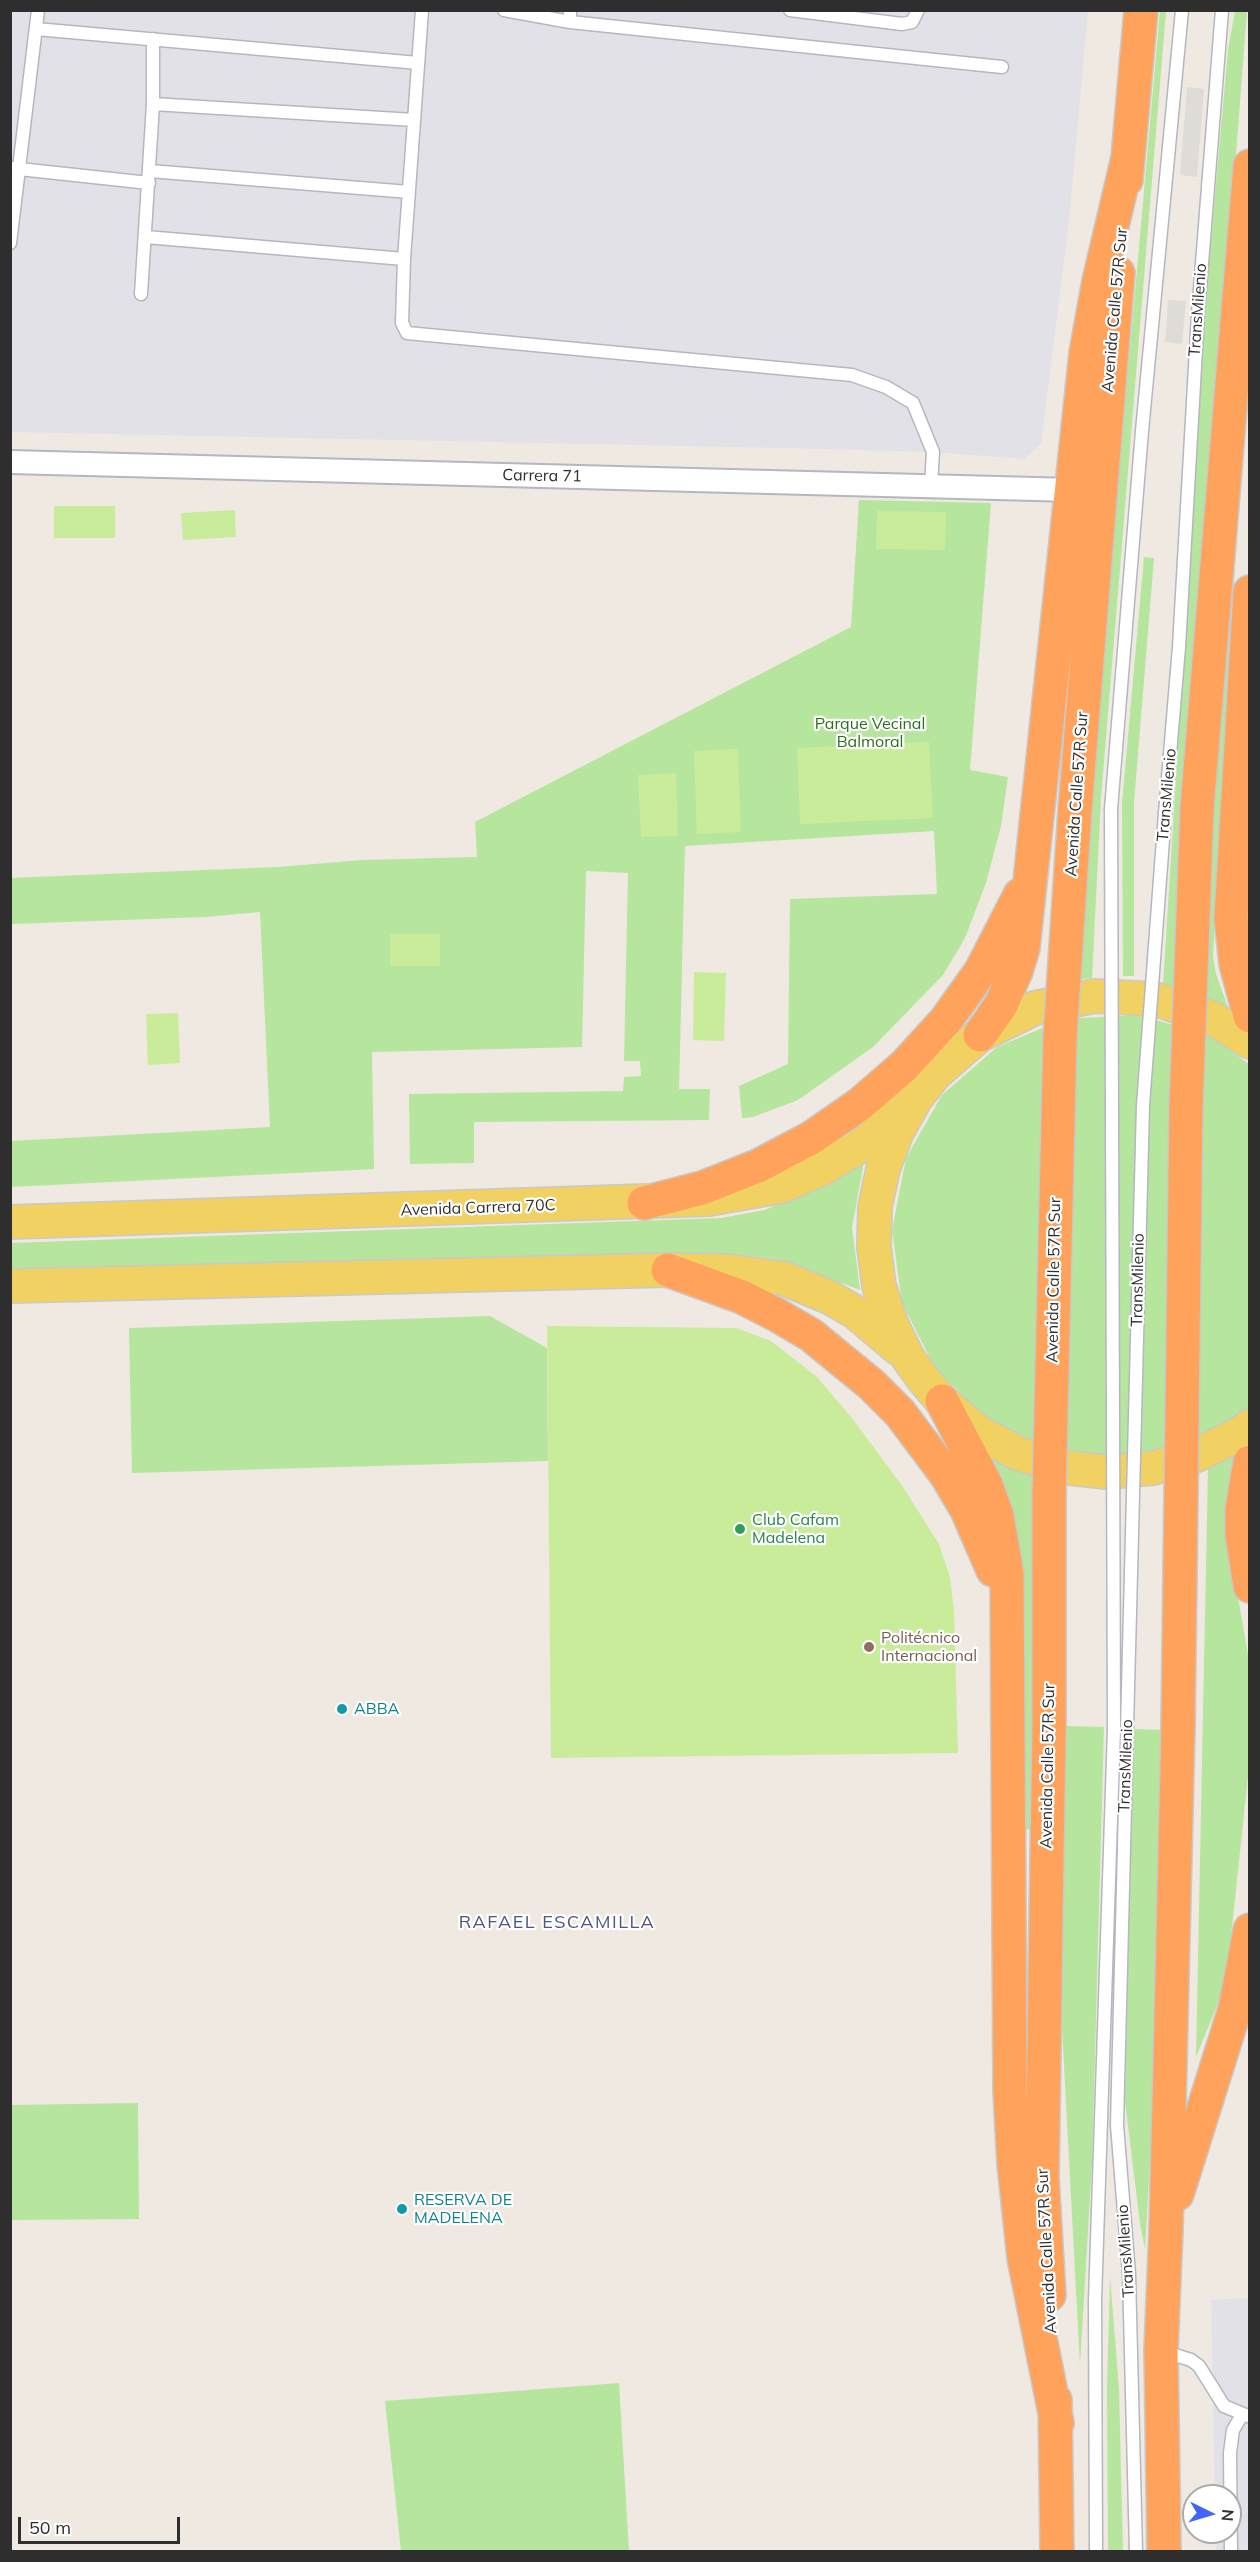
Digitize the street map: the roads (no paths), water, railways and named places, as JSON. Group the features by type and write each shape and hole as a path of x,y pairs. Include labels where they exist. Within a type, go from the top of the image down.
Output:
{"highway":[{"name":"Avenida Calle 57R Sur","path":"1057,2552 1057,2423 1042,2178 1049,1727 1049,1496 1059,1037 1075,810 1141,10"},
{"path":"980,1035 1000,1005 1016,971 1023,948 1092,312 1128,158"},
{"path":"1164,2552 1161,2350 1178,1727 1186,1107 1181,811 1250,166"},
{"path":"1250,592 1231,918 1236,964 1250,1016"},
{"path":"1238,825 1250,891"},
{"path":"644,1203 702,1188 758,1166 811,1138 860,1104 898,1071 946,1020 981,971 1010,919 1034,863"},
{"path":"668,1270 724,1289 777,1315 811,1335 872,1384 900,1413 947,1476 984,1546 1008,1622"},
{"path":"942,1401 974,1457 997,1516 1007,1574 1010,2091 1014,2164 1024,2258 1057,2423"},
{"path":"1250,1462 1242,1509 1250,1586"},
{"path":"1166,2230 1235,2009 1250,1930"}],"main road":[{"path":"908,1358 891,1323 879,1286 874,1247 875,1207 883,1169 897,1132 916,1098 949,1060 980,1035 1035,1008 1094,996 1155,999 1212,1018 1250,1042"},
{"name":"Avenida Carrera 70C","path":"10,1222 644,1203 709,1199 782,1186 821,1169 865,1143 916,1098"},
{"path":"10,1287 668,1270 728,1271 783,1278 829,1297 855,1312 908,1358 942,1401 977,1431 1017,1453 1061,1467 1107,1472 1153,1468 1197,1455 1250,1426"}],"street":[{"name":"Carrera 71","path":"10,462 1073,490"}],"lane":[{"path":"10,243 15,168 38,10"},
{"path":"422,10 404,259 402,323 407,333 852,375 886,387 913,404 933,452 931,485"},
{"path":"504,10 1002,67"},
{"path":"790,10 902,24 912,22 918,10"},
{"name":"TransMilenio","path":"1136,2552 1129,2274 1118,2125 1120,1728 1111,808 1142,431 1182,10"},
{"name":"TransMilenio","path":"1096,2552 1095,2300 1120,1728 1143,1105 1181,811 1180,636 1198,314 1222,10"},
{"path":"36,29 418,63"},
{"path":"141,294 153,104 153,39"},
{"path":"153,104 414,120"},
{"path":"15,168 409,192"},
{"path":"146,237 404,259"},
{"path":"1161,2350 1191,2360 1198,2366 1220,2401 1246,2416 1233,2430 1230,2453 1231,2552"}],"place":[{"name":"Club Cafam Madelena","path":"740,1529"},
{"name":"Politécnico Internacional","path":"869,1647"},
{"name":"ABBA","path":"342,1709"},
{"name":"RESERVA DE MADELENA","path":"402,2209"}],"district":[{"name":"RAFAEL ESCAMILLA","path":"557,1923"}],"park label":[{"name":"Parque Vecinal Balmoral","path":"870,733"}]}
